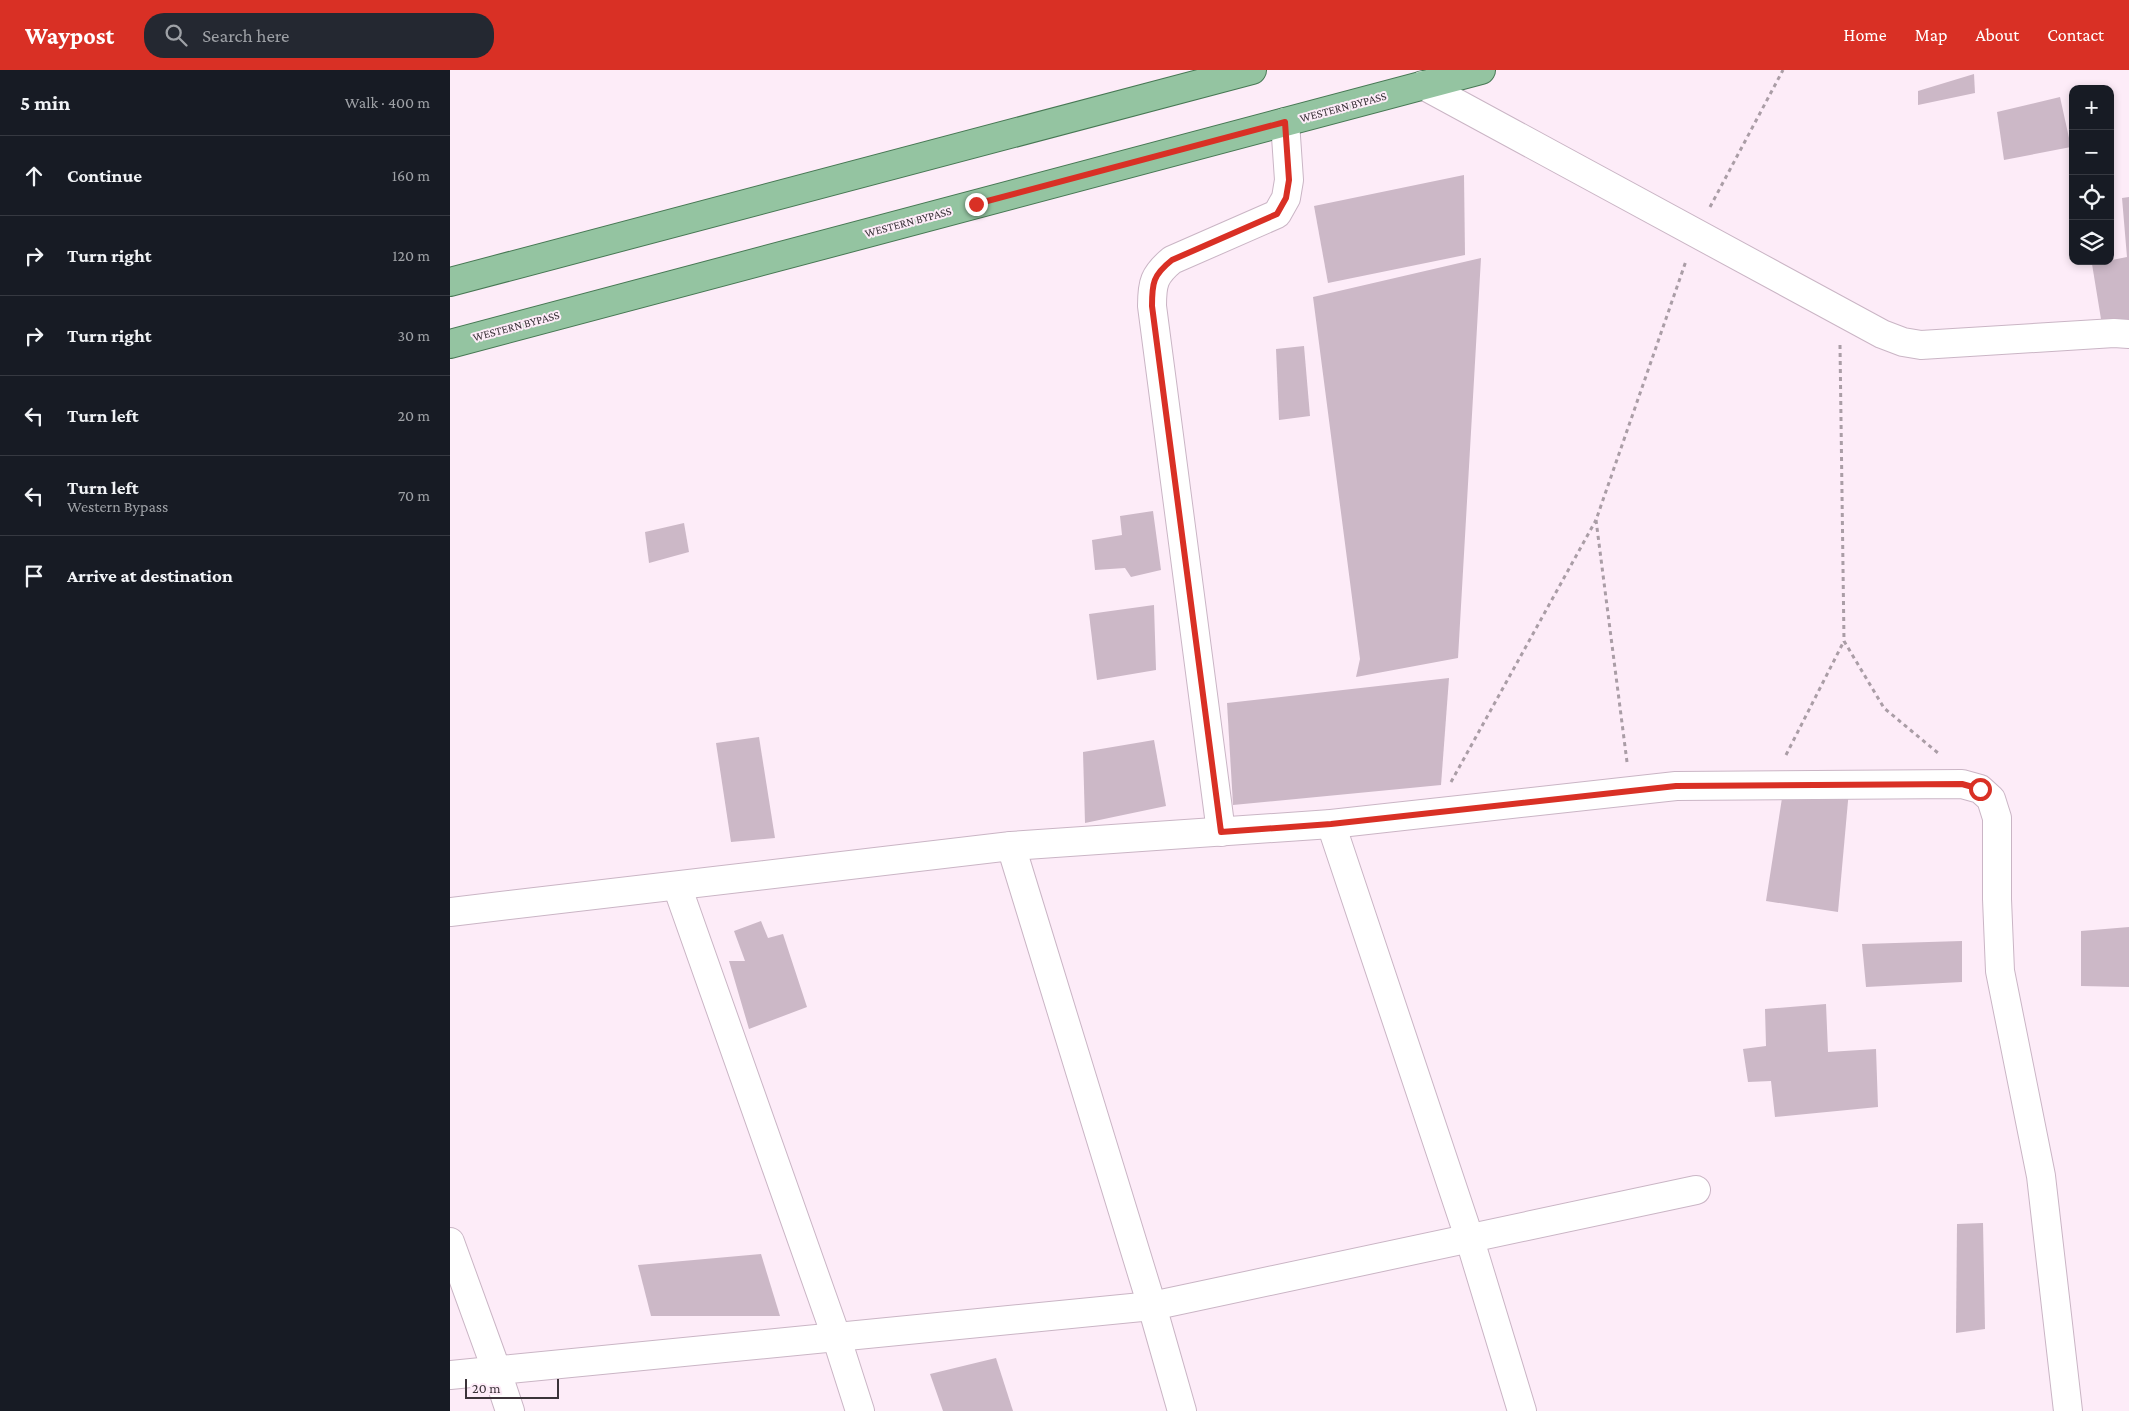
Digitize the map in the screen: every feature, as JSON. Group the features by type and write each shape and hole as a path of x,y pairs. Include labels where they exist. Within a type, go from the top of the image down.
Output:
{"main road":[{"path":"450,282 1252,70"},
{"name":"WESTERN BYPASS","path":"450,344 1481,70"}],"street":[{"path":"1423,85 1839,311 1882,334 1903,342 1921,345 2114,333 2129,334"},
{"path":"1221,832 1152,306 1152,286 1160,270 1172,260 1277,214 1286,198 1289,180 1285,122"},
{"path":"450,912 1011,846 1331,824 1676,786 1962,784 1980,789 1991,799 1998,818 1997,899 2000,971 2041,1176 2068,1411"},
{"path":"1331,824 1470,1240 1522,1411"},
{"path":"1011,846 1152,1306 1182,1411"},
{"path":"677,886 836,1336 860,1411"},
{"path":"450,1375 1152,1306 1470,1240 1696,1190"},
{"path":"450,1242 510,1411"}],"path":[{"path":"1434,813 1596,520 1696,233 1782,70"},
{"path":"1771,785 1844,641 1839,311"},
{"path":"1596,520 1630,790"},
{"path":"1844,641 1884,708 1943,758"}],"building":[{"path":"1974,74 1975,93 1918,105 1918,91"},
{"path":"2060,97 2069,138 2069,147 2004,160 1997,112"},
{"path":"1464,175 1465,255 1328,283 1314,206"},
{"path":"2129,197 2129,319 2101,319 2092,265 2114,265 2114,260 2127,257 2122,198"},
{"path":"1481,258 1458,658 1356,677 1360,659 1313,297"},
{"path":"1304,346 1310,416 1279,420 1276,349"},
{"path":"1153,511 1161,570 1131,577 1125,568 1095,570 1092,540 1122,535 1120,516"},
{"path":"684,523 689,552 649,563 645,532"},
{"path":"1154,605 1156,670 1097,680 1089,614"},
{"path":"1449,678 1441,785 1233,805 1227,703"},
{"path":"759,737 775,838 731,842 716,743"},
{"path":"1154,740 1166,806 1085,823 1083,752"},
{"path":"1849,790 1838,912 1766,901 1782,798"},
{"path":"761,921 768,938 783,934 807,1007 749,1029 729,961 745,961 734,931"},
{"path":"2129,927 2129,987 2081,986 2081,931"},
{"path":"1962,941 1962,982 1866,987 1862,944"},
{"path":"1826,1004 1828,1052 1876,1049 1878,1107 1775,1117 1771,1081 1748,1082 1743,1049 1766,1046 1765,1009"},
{"path":"1983,1223 1985,1329 1956,1333 1957,1224"},
{"path":"761,1254 780,1316 651,1316 638,1265"},
{"path":"996,1358 1013,1411 943,1411 930,1374"}],"route":[{"path":"976,204 1285,122 1289,180 1286,198 1277,214 1172,260 1160,270 1152,286 1152,306 1221,832 1331,824 1676,786 1962,784 1980,789"}]}
